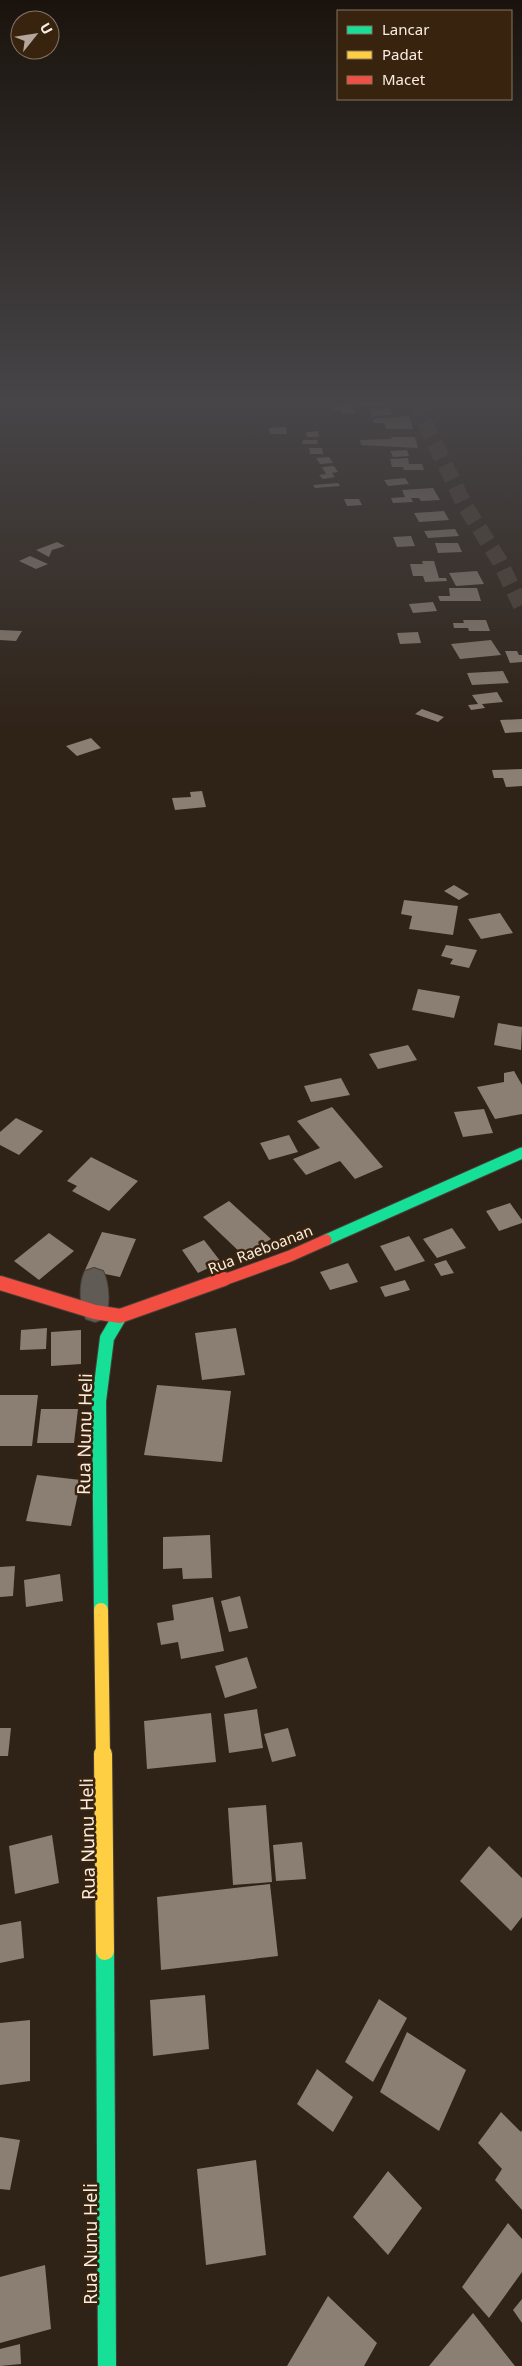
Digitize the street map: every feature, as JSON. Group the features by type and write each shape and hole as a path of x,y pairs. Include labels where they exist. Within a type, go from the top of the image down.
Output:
{"street":[{"name":"Rua Raeboanan","path":"0,1283 95,1312 120,1316 290,1256 522,1153"},
{"path":"94,1278 95,1312"},
{"name":"Rua Nunu Heli","path":"107,2366 107,2133 99,1401 106,1338 120,1316"}],"building":[{"path":"444,511 449,520 419,522 414,513"},
{"path":"455,529 459,536 428,538 424,531"},
{"path":"411,536 415,546 397,547 393,537"},
{"path":"57,542 65,546 52,550 49,557 36,550"},
{"path":"435,543 458,543 462,552 438,553"},
{"path":"30,556 48,564 36,569 19,561"},
{"path":"422,561 434,561 439,578 446,578 447,581 425,582 423,576 413,576 410,564 423,564"},
{"path":"477,571 484,584 456,586 449,573"},
{"path":"449,588 477,588 481,601 440,601 438,596 450,596"},
{"path":"433,602 437,611 413,613 409,604"},
{"path":"463,620 486,620 490,631 469,631 468,628 454,628 453,623 464,623"},
{"path":"0,630 22,631 16,641 0,640"},
{"path":"418,632 421,643 400,644 397,633"},
{"path":"491,640 501,655 460,659 451,644"},
{"path":"505,651 517,651 519,655 522,655 522,662 510,663"},
{"path":"503,671 509,683 472,685 467,673"},
{"path":"497,692 503,702 482,704 485,708 471,710 468,705 478,704 472,695"},
{"path":"422,709 444,717 438,722 415,714"},
{"path":"522,719 522,732 505,733 500,720"},
{"path":"91,738 101,748 77,756 66,746"},
{"path":"522,769 522,786 506,787 503,778 494,778 492,770"},
{"path":"202,791 206,807 175,810 172,798 191,797 190,792"},
{"path":"454,885 469,894 459,900 444,891"},
{"path":"404,900 458,906 453,935 409,929 412,916 401,914"},
{"path":"500,913 513,933 481,939 468,919"},
{"path":"446,945 477,950 469,968 450,964 453,959 441,956"},
{"path":"418,989 460,996 454,1018 412,1010"},
{"path":"498,1023 522,1027 521,1050 494,1045"},
{"path":"408,1045 417,1060 378,1069 369,1054"},
{"path":"514,1071 522,1085 522,1114 495,1119 477,1087 504,1082 504,1073"},
{"path":"341,1078 350,1095 311,1102 304,1086"},
{"path":"332,1107 383,1167 355,1179 340,1161 306,1175 293,1159 320,1148 297,1121"},
{"path":"484,1109 493,1133 463,1137 454,1112"},
{"path":"16,1118 43,1131 19,1155 0,1145 0,1132"},
{"path":"289,1135 298,1152 269,1160 260,1143"},
{"path":"91,1157 138,1181 109,1211 72,1191 77,1186 67,1181"},
{"path":"229,1201 271,1239 244,1256 203,1217"},
{"path":"510,1203 522,1220 522,1223 499,1231 486,1211"},
{"path":"452,1228 466,1248 437,1258 423,1239"},
{"path":"102,1232 136,1239 120,1277 85,1270"},
{"path":"49,1233 74,1251 39,1280 14,1261"},
{"path":"409,1236 425,1261 395,1271 380,1246"},
{"path":"204,1240 221,1262 198,1273 182,1250"},
{"path":"446,1260 454,1273 441,1276 434,1264"},
{"path":"348,1263 358,1282 330,1290 320,1272"},
{"path":"405,1280 410,1290 385,1297 380,1287"},
{"path":"47,1328 46,1349 20,1350 21,1330"},
{"path":"236,1328 245,1375 202,1380 195,1333"},
{"path":"81,1330 81,1364 51,1366 51,1332"},
{"path":"157,1385 231,1391 222,1462 144,1455"},
{"path":"0,1395 38,1395 32,1446 0,1446"},
{"path":"41,1409 78,1409 74,1443 37,1443"},
{"path":"37,1475 81,1480 71,1526 26,1521"},
{"path":"210,1535 212,1578 183,1579 182,1568 163,1569 163,1537"},
{"path":"15,1566 13,1596 0,1597 0,1567"},
{"path":"60,1574 63,1601 26,1607 24,1580"},
{"path":"240,1596 248,1628 229,1632 221,1601"},
{"path":"213,1597 224,1651 181,1659 178,1642 161,1645 157,1623 174,1620 172,1605"},
{"path":"247,1657 257,1688 225,1698 215,1666"},
{"path":"257,1709 263,1748 229,1753 224,1714"},
{"path":"211,1713 216,1762 147,1769 144,1721"},
{"path":"0,1728 11,1728 8,1756 0,1756"},
{"path":"288,1728 296,1756 272,1762 264,1734"},
{"path":"266,1805 272,1882 233,1885 228,1808"},
{"path":"52,1835 59,1883 15,1894 9,1846"},
{"path":"302,1842 306,1879 276,1881 273,1845"},
{"path":"489,1846 522,1878 522,1917 511,1931 460,1881"},
{"path":"270,1884 278,1956 161,1970 157,1897"},
{"path":"21,1921 24,1958 0,1963 0,1925"},
{"path":"205,1995 209,2049 153,2056 150,2000"},
{"path":"379,1999 407,2018 373,2082 345,2062"},
{"path":"30,2020 30,2081 0,2085 0,2023"},
{"path":"407,2032 466,2070 439,2131 380,2092"},
{"path":"317,2069 353,2097 333,2132 297,2104"},
{"path":"501,2112 521,2132 522,2130 522,2210 495,2180 502,2169 478,2143"},
{"path":"0,2137 20,2140 10,2190 0,2189"},
{"path":"256,2160 266,2255 206,2265 197,2169"},
{"path":"388,2171 422,2208 388,2255 353,2217"},
{"path":"508,2223 522,2239 522,2272 489,2318 462,2287"},
{"path":"45,2265 51,2329 0,2343 0,2277"},
{"path":"328,2296 377,2343 364,2366 287,2366"},
{"path":"522,2299 522,2323 513,2310"},
{"path":"473,2313 515,2366 429,2366"},
{"path":"20,2344 21,2364 0,2366 0,2349"}],"tunnel":[{"path":"468,510 499,560 522,608"}],"traffic: fast":[{"path":"326,1240 522,1153"},
{"path":"101,1610 99,1401 107,1338 120,1316"},
{"path":"105,1951 107,2366"}],"traffic: slow":[{"path":"101,1610 105,1951"}],"traffic: jam":[{"path":"0,1283 95,1312 120,1316 290,1256 326,1240"}]}
